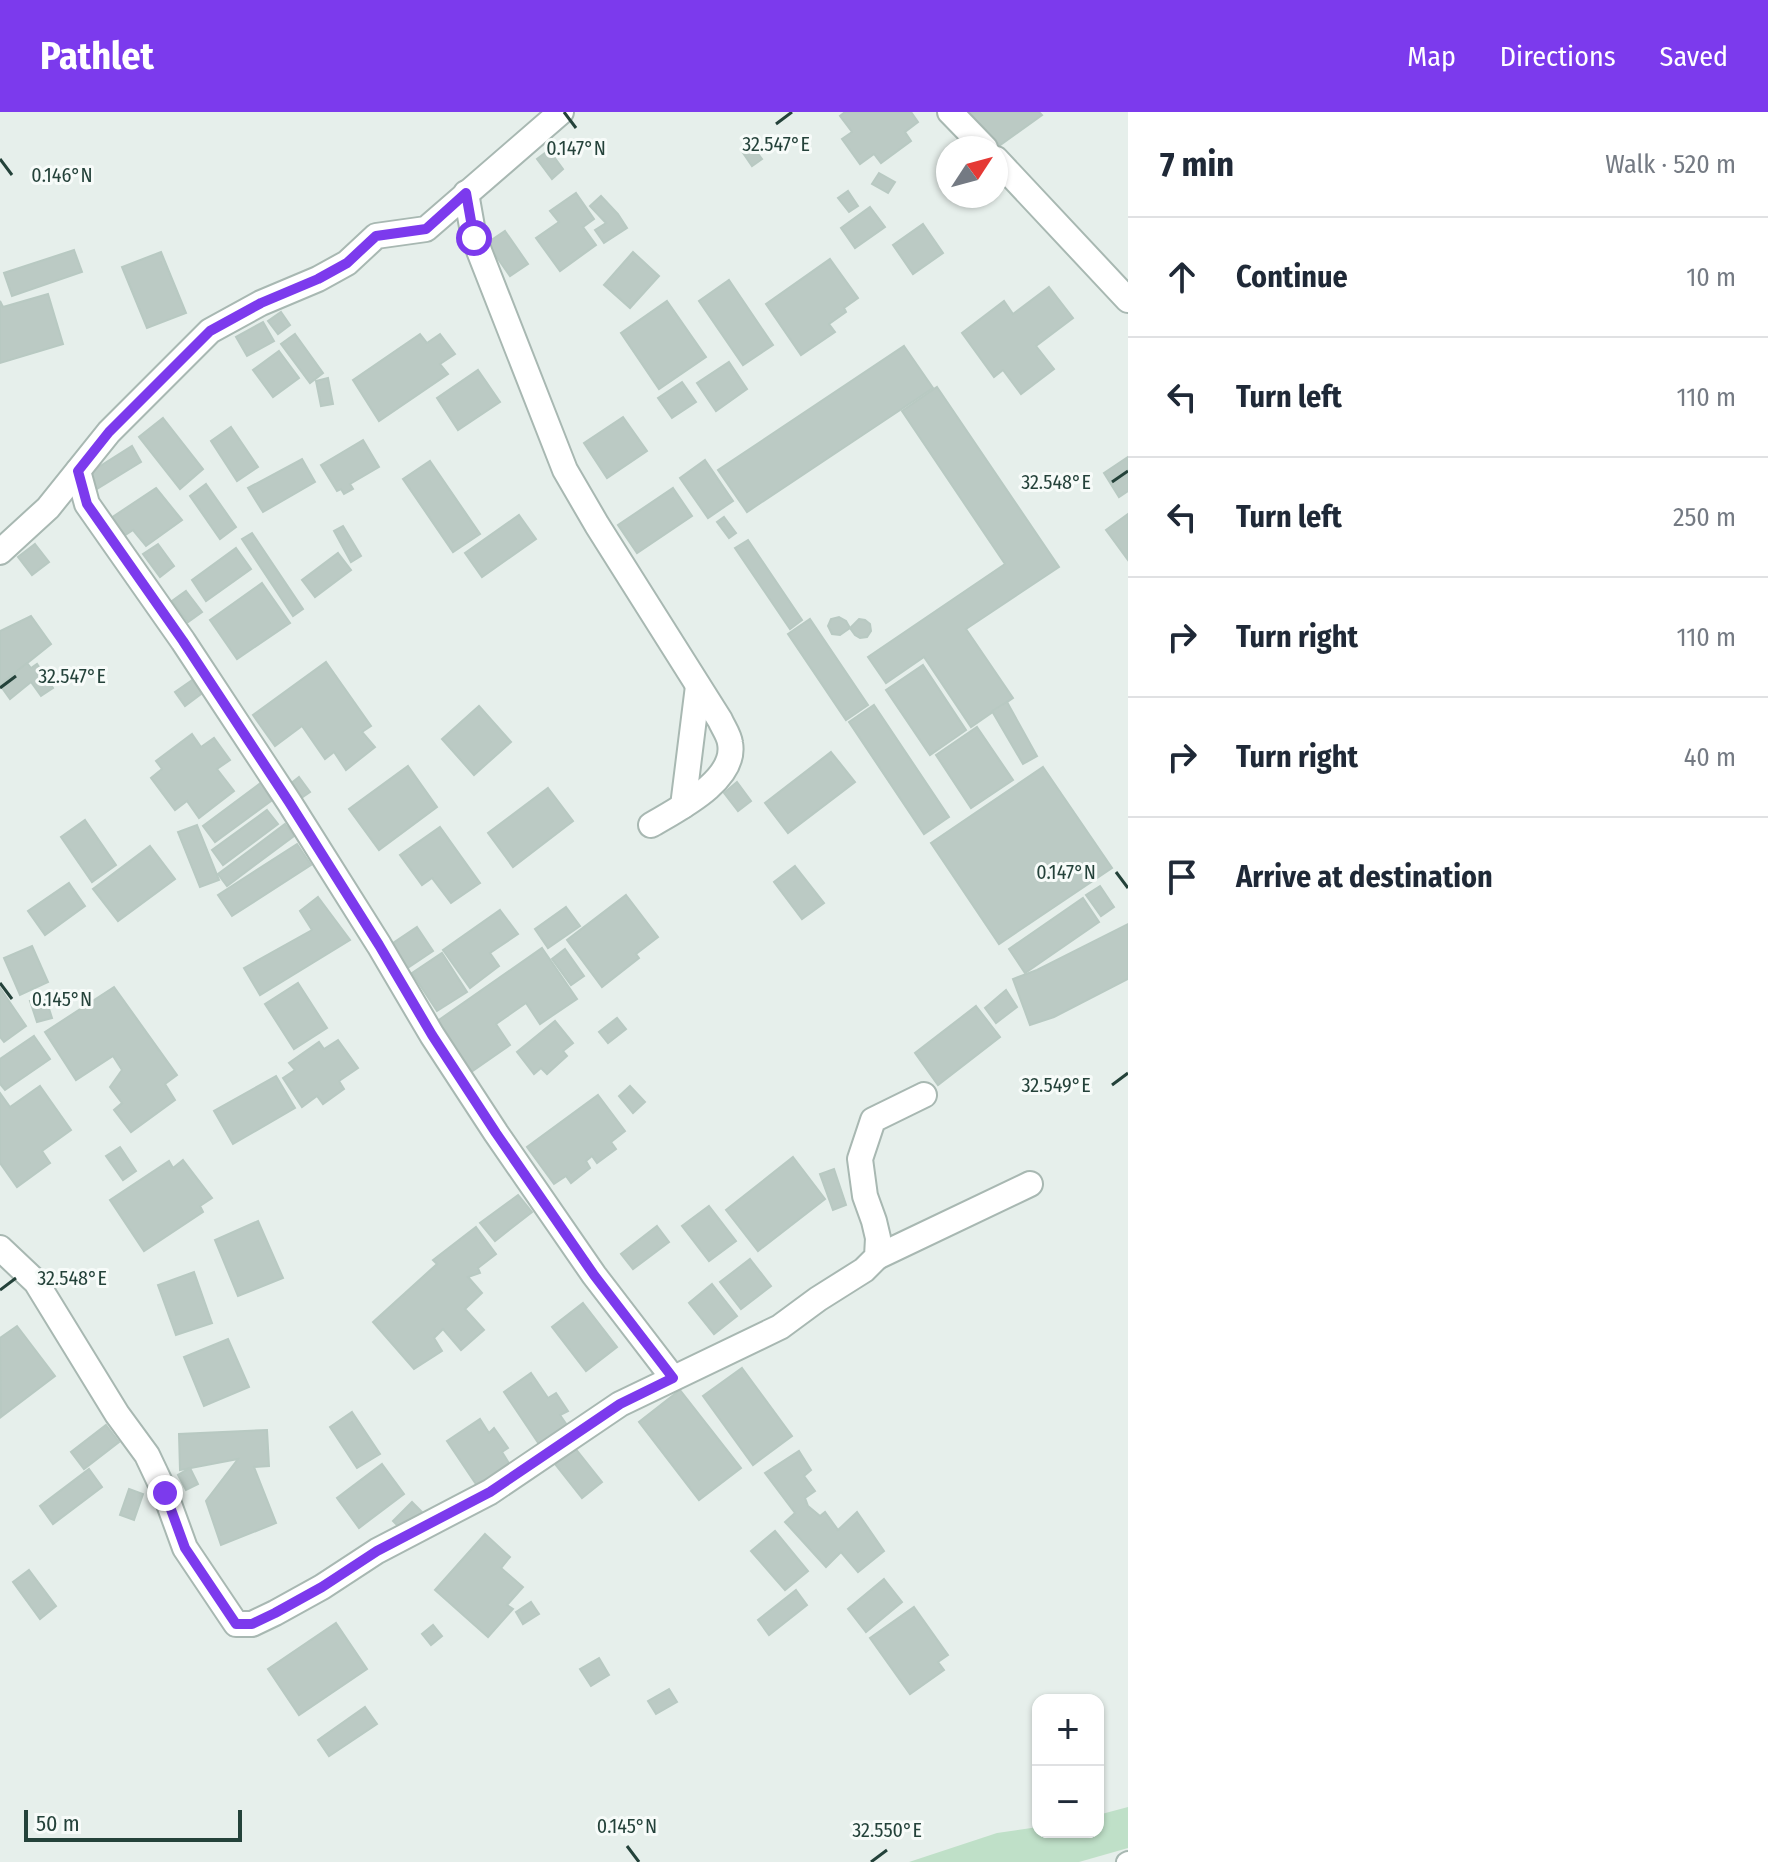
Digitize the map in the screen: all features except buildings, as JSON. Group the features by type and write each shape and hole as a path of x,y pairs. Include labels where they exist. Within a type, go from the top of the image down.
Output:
{"street":[{"path":"0,552 48,508 109,432 210,331 261,303 347,263 376,236 426,229 561,112"},
{"path":"950,112 973,136"},
{"path":"1008,172 1128,300"},
{"path":"466,193 474,238 565,470 720,720 730,743 728,765 718,779 683,806 651,825"},
{"path":"78,471 87,504 183,641 289,802 496,1133 594,1275 673,1378"},
{"path":"683,806 698,686"},
{"path":"877,1257 878,1238 865,1196 860,1159 873,1120 924,1095"},
{"path":"0,1248 36,1282 117,1414 147,1455 185,1548 236,1624 252,1624 322,1587 377,1551 490,1492 620,1404 780,1327 864,1270 877,1257 1030,1184"}],"green space":[{"path":"1128,1807 1128,1848 1079,1862 909,1862 997,1833 1032,1828 1032,1838 1104,1838 1104,1813"}],"route":[{"path":"165,1493 185,1548 236,1624 252,1624 322,1587 377,1551 490,1492 620,1404 673,1378 594,1275 496,1133 289,802 183,641 87,504 78,471 109,432 210,331 261,303 347,263 376,236 426,229 466,193 474,238"}]}
